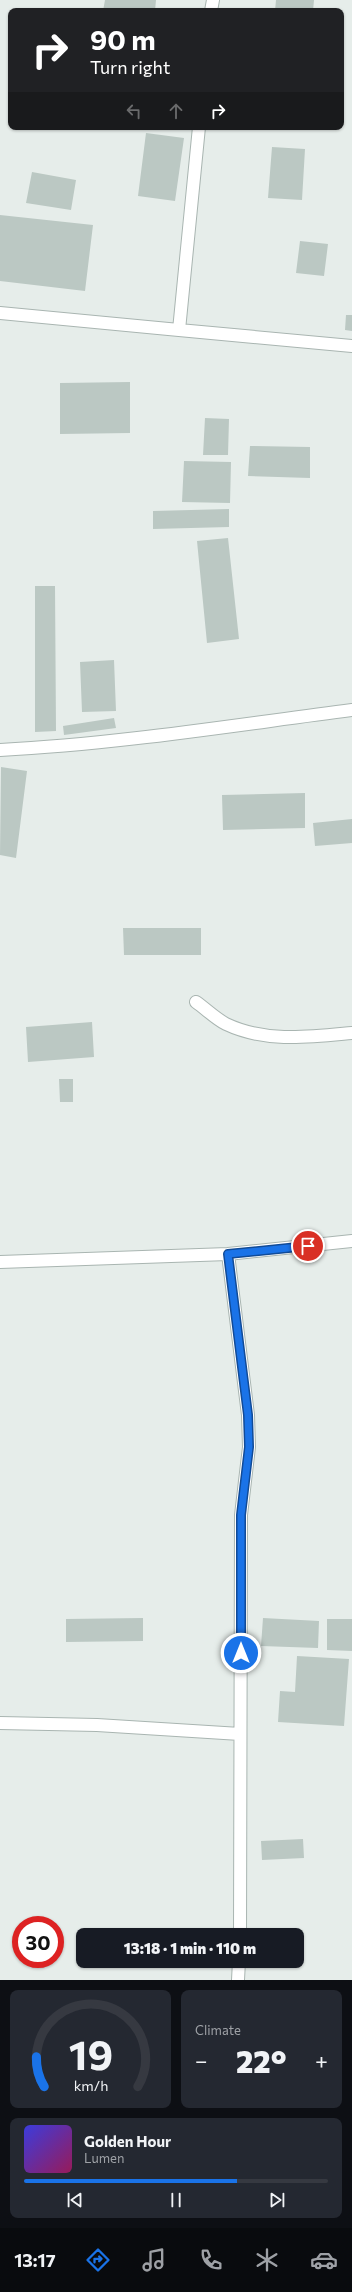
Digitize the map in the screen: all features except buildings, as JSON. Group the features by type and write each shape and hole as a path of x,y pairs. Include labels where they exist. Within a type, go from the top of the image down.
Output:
{"street":[{"path":"179,330 199,130"},
{"path":"0,313 352,346"},
{"path":"0,750 81,743 352,710"},
{"path":"196,1002 226,1024 255,1034 296,1038 352,1033"},
{"path":"0,1262 228,1254 352,1241"},
{"path":"228,1254 248,1415 249,1447 241,1515 240,1928"},
{"path":"0,1723 97,1725 240,1734"},
{"path":"238,1980 239,1968"}],"route":[{"path":"241,1653 241,1515 249,1447 248,1415 228,1254 308,1246"}]}
